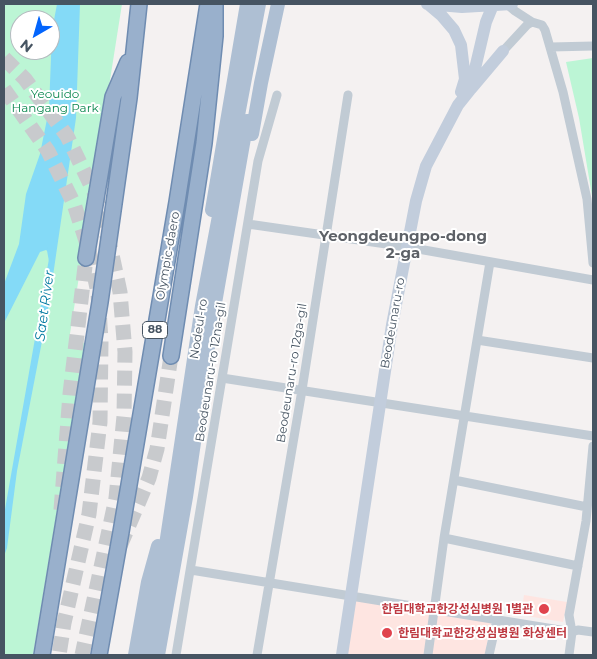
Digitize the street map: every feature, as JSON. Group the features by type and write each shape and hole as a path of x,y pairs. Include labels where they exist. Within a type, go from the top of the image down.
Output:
{"highway":[{"path":"42,655 99,312 129,98 139,4"},
{"name":"Olympic-daero","path":"99,655 143,406 208,4"},
{"path":"171,356 204,143 215,36 215,4"},
{"path":"86,258 113,97 134,47"}],"main road":[{"path":"202,306 214,192 247,4"},
{"name":"Nodeul-ro","path":"146,655 164,558 202,306 259,4"},
{"name":"Nodeul-ro","path":"158,655 180,533 212,320 268,4"},
{"path":"212,320 242,197 261,84 278,4"},
{"path":"427,4 462,7 510,4"},
{"path":"427,4 442,16 454,30 461,45 464,79 458,105"},
{"name":"Beodeunaru-ro","path":"342,655 392,325 416,201 426,166 458,105 470,90 493,5"},
{"path":"483,37 486,49 499,53 503,51"},
{"path":"470,90 503,51"},
{"path":"136,655 148,582 173,492"},
{"path":"168,655 180,590 180,533"}],"street":[{"path":"510,4 515,11 532,22 542,24 551,47 587,199 593,262"},
{"path":"503,51 532,22"},
{"path":"551,47 593,46"},
{"name":"Beodeunaru-ro 12na-gil","path":"176,655 258,161 277,95"},
{"name":"Beodeunaru-ro 12ga-gil","path":"257,655 302,390 348,95"},
{"path":"248,224 407,247 593,280"},
{"path":"428,655 444,538 490,262"},
{"path":"477,340 593,358"},
{"path":"222,378 593,436"},
{"path":"569,655 572,632 569,615 587,507 593,446"},
{"path":"454,480 587,507"},
{"path":"444,538 578,566"},
{"path":"191,570 572,632 578,630 593,632"},
{"path":"489,655 497,620"}],"shaded area":[{"name":"한림대학교한강성심병원 1별관","path":"524,595 567,602 563,622 521,615"},
{"name":"한림대학교한강성심병원 화상센터","path":"351,597 491,622 485,655 342,655"}],"green space":[{"name":"Yeouido Hangang Park","path":"4,4 122,4 69,340 85,343 33,655 4,655"},
{"path":"593,58 593,202 579,118 566,62"}],"water":[{"path":"57,4 80,4 76,118 48,310 17,471 7,548 4,556 4,515 50,253 46,250 40,252 4,323 4,284 19,244 26,194 40,154 49,109 51,60 60,60 60,10 56,10"}],"waterway":[{"name":"Saet River","path":"48,249 50,260"}],"tunnel":[{"path":"4,58 25,79 67,136 95,194 111,250 120,292 125,352 124,416 116,498 82,655"},
{"path":"4,89 48,151 74,204 89,250 98,293 101,341 100,422 89,514 64,623 59,655"},
{"path":"61,510 70,394 86,258"},
{"path":"120,546 149,478 157,449 171,356"}],"place":[{"name":"한림대학교한강성심병원 1별관","path":"544,609"},
{"name":"한림대학교한강성심병원 화상센터","path":"387,633"}],"district":[{"name":"Yeongdeungpo-dong 2-ga","path":"403,246"}]}
